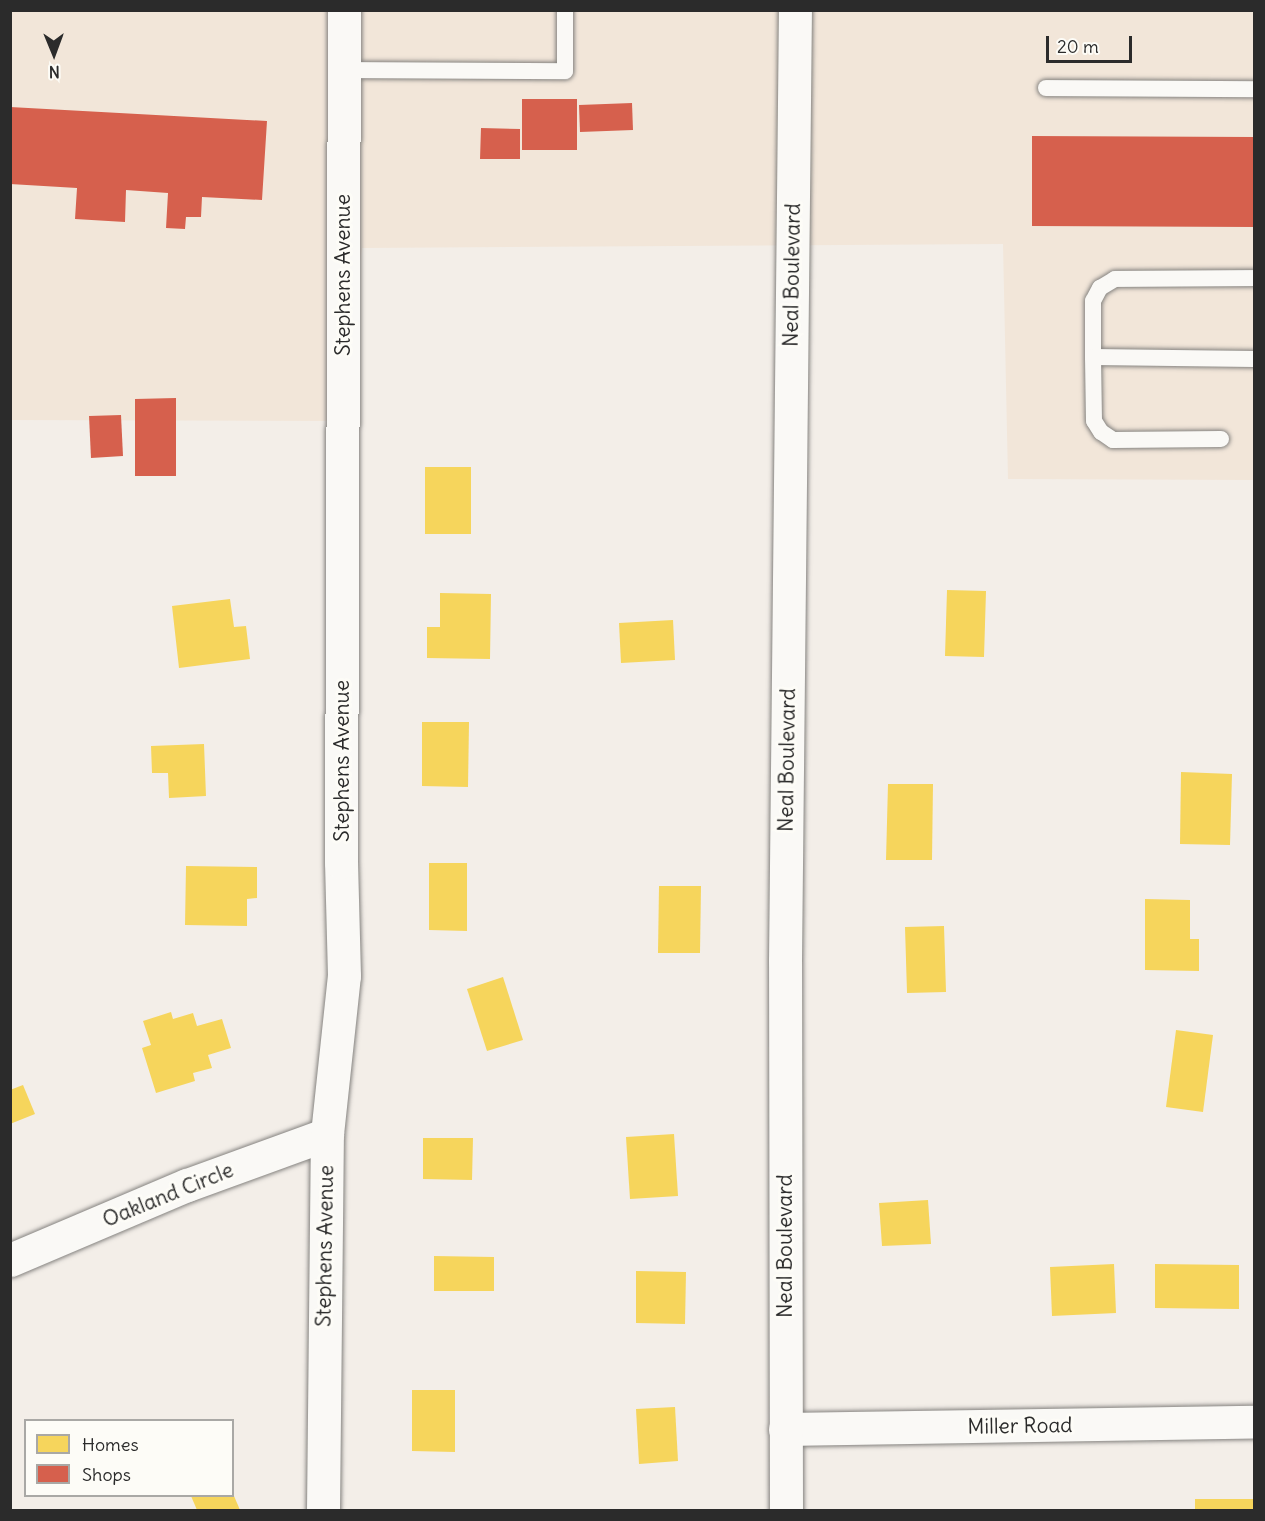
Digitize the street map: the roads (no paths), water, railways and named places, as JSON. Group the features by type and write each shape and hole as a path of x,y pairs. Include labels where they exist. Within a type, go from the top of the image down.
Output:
{"street":[{"name":"Stephens Avenue","path":"323,1510 327,1134 344,976 344,10"},
{"name":"Neal Boulevard","path":"786,1510 795,10"},
{"name":"Oakland Circle","path":"10,1260 187,1185 327,1134"},
{"name":"Miller Road","path":"785,1429 1254,1422"}],"lane":[{"path":"343,70 565,71 565,10"},
{"path":"1046,88 1254,89"},
{"path":"1221,439 1113,440 1101,432 1095,421 1093,301 1100,288 1114,279 1254,278"},
{"path":"1093,357 1254,359"}]}
